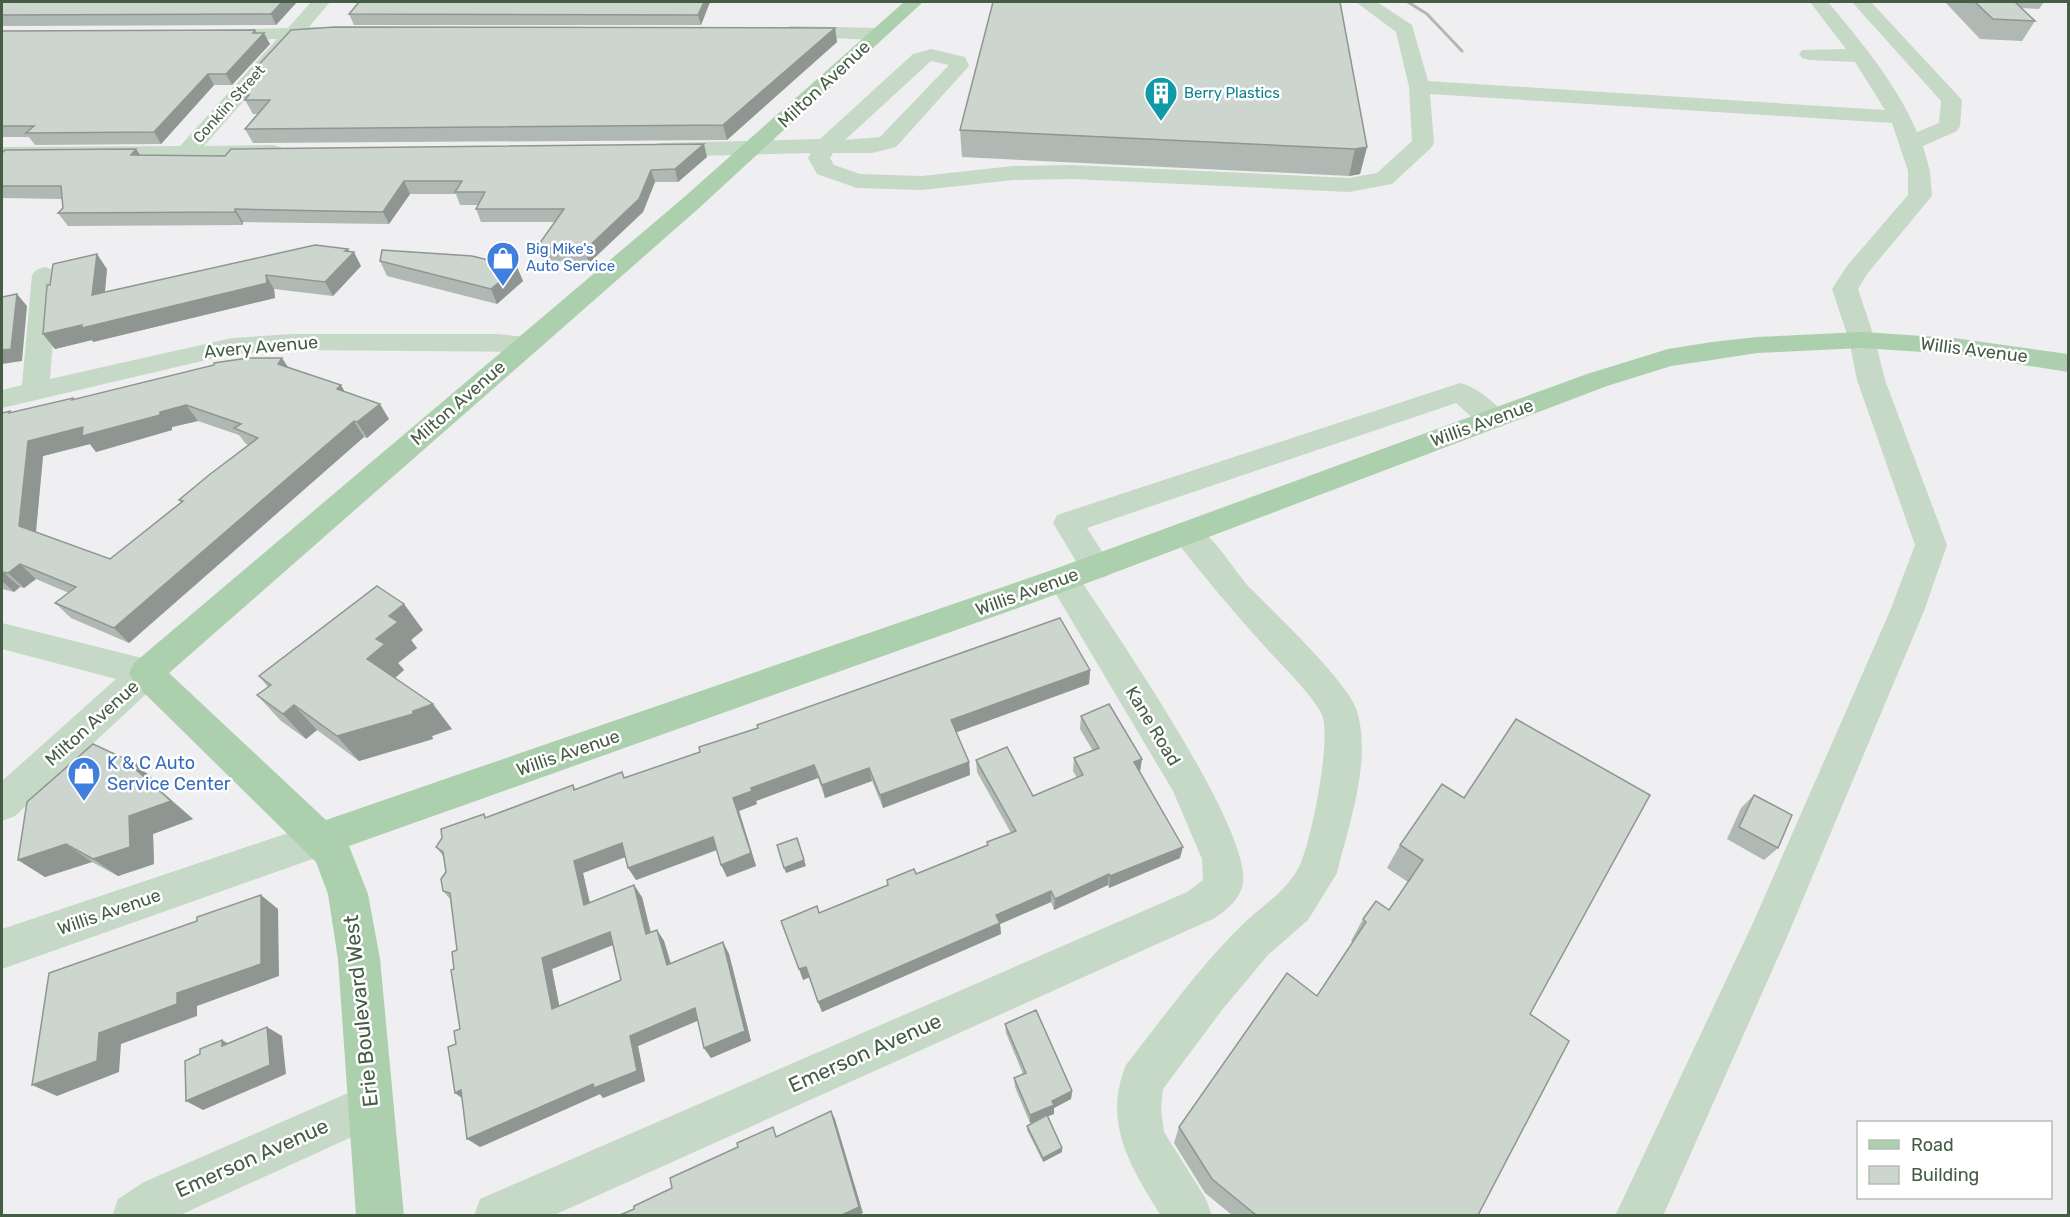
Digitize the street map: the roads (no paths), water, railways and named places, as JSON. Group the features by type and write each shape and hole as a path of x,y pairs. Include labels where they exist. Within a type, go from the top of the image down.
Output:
{"main road":[{"name":"Milton Avenue","path":"146,674 753,149 914,2"},
{"name":"Willis Avenue","path":"321,839 1063,579 1597,380 1668,358 1757,345 1862,340 1987,350 2068,363"},
{"name":"Erie Boulevard West","path":"146,674 332,850 348,894 359,959 380,1215"}],"street":[{"name":"Conklin Street","path":"186,153 321,2"},
{"path":"633,150 753,149 826,146 872,146 888,142 960,63 931,55 920,58 826,146 819,158 825,169 857,181 922,183 1013,173 1073,172 1349,185 1384,179 1423,143 1419,87 1405,29 1365,2"},
{"path":"1638,1215 1767,937 1906,611 1931,545 1871,380 1862,340 1845,289 1856,271 1920,196 1921,183 1910,144 1899,117 1862,56 1819,2"},
{"path":"1861,2 1953,100 1949,126 1910,144"},
{"path":"766,32 878,34"},
{"path":"199,34 352,33"},
{"path":"1809,54 1862,56"},
{"path":"1419,87 1899,117"},
{"path":"2,154 299,152"},
{"path":"35,390 45,275"},
{"name":"Avery Avenue","path":"2,399 232,346 318,342 527,344"},
{"path":"1096,567 1068,523 1460,392 1494,419"},
{"path":"1187,533 1230,587 1305,668 1339,710 1344,740 1338,789 1317,873 1294,907 1254,941 1215,986 1142,1081 1138,1108 1142,1136 1158,1168 1188,1215"},
{"name":"Kane Road","path":"1063,579 1167,746 1218,841 1224,881"},
{"path":"2,636 146,674"},
{"name":"Milton Avenue","path":"2,804 146,674"},
{"name":"Willis Avenue","path":"2,950 321,839"},
{"name":"Emerson Avenue","path":"497,1215 1201,905 1219,892 1224,881"},
{"name":"Emerson Avenue","path":"135,1215 161,1199 371,1105"}],"railway":[{"path":"1408,2 1427,14 1462,51"}],"place":[{"name":"Berry Plastics","path":"1161,122"},
{"name":"Big Mike's Auto Service","path":"503,287"},
{"name":"K & C Auto Service Center","path":"84,802"}]}
